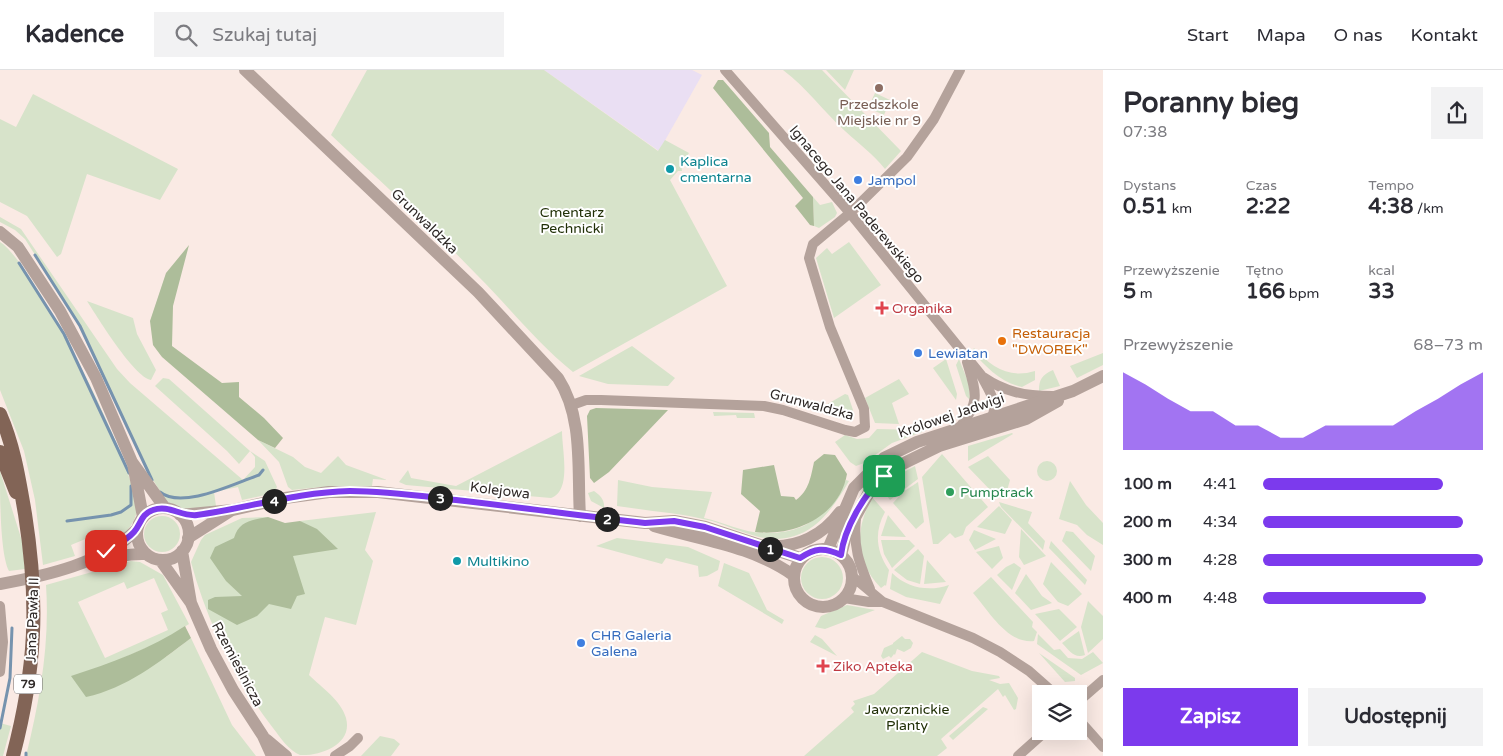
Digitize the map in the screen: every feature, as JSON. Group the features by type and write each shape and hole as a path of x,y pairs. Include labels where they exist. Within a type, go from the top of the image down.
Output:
{"main road":[{"name":"Jana Pawła II","path":"0,414 16,462 31,545 34,611 30,671 12,756"},
{"name":"Jana Pawła II","path":"0,452 25,513"}],"street":[{"name":"Grunwaldzka","path":"245,70 478,292 558,378 572,405 576,430 580,516"},
{"name":"Ignacego Jana Paderewskiego","path":"725,70 850,213 965,358 981,375 1008,391 1023,395 1055,396"},
{"path":"850,213 890,175 916,146 934,119 960,70"},
{"name":"Grunwaldzka","path":"572,405 586,400 601,400 764,406 783,410 845,430 855,432 865,427 864,409 830,327 809,258 813,244 850,213"},
{"path":"0,232 18,247 66,322 96,378 132,462 143,517"},
{"name":"Ignacego Jana Paderewskiego","path":"965,358 974,386 975,404"},
{"name":"Ignacego Jana Paderewskiego","path":"981,375 993,401 995,410 993,422"},
{"name":"Królowej Jadwigi","path":"841,555 847,532 872,487 894,468 993,422 1055,396 1073,391 1103,376"},
{"path":"960,427 975,404 993,422 1026,419 1073,391"},
{"name":"Królowej Jadwigi","path":"828,549 854,488 884,458 902,448 960,427 993,422"},
{"path":"93,559 109,559 130,554 145,554 161,560 170,560 182,551 188,538 187,525 180,515 165,508 132,462"},
{"name":"Kolejowa","path":"180,515 233,510 285,498 329,492 378,492 645,523 726,545 782,568 793,575"},
{"path":"758,545 777,546 809,539 834,521 848,502"},
{"path":"0,584 44,575 93,559 125,541 136,530 143,517 152,510 165,508"},
{"name":"Kolejowa","path":"188,538 233,510"},
{"path":"857,514 855,548 858,562 870,589"},
{"name":"Kolejowa","path":"645,523 674,521 705,527 800,558"},
{"path":"136,530 136,539 145,554"},
{"path":"853,577 850,589 844,598 830,606 820,607 804,601 797,592 793,575 800,558 810,551 828,549 841,555 847,561 853,577 870,589 883,602"},
{"name":"Rzemieślnicza","path":"182,551 191,603"},
{"name":"Rzemieślnicza","path":"161,560 191,603 211,649 233,690 263,736 272,756"},
{"path":"844,598 883,602 985,644 1029,671 1045,685"},
{"path":"0,606 3,642 0,672"},
{"path":"1087,695 1103,680"},
{"path":"1087,729 1103,747"},
{"name":"Rzemieślnicza","path":"263,736 286,756"},
{"path":"335,756 349,751 358,738"},
{"path":"1018,756 1036,740"}],"shaded area":[{"path":"544,70 692,70 702,75 659,151"}],"green space":[{"name":"Cmentarz Pechnicki","path":"367,70 544,70 658,151 665,140 689,153 681,164 682,171 678,171 670,180 727,286 573,372 535,337 441,239 331,135"},
{"path":"783,70 822,70 901,151 885,169 800,84"},
{"path":"826,70 854,70 845,90"},
{"path":"718,80 723,80 769,133 770,147 813,197 814,226 810,225 795,206 803,198 713,88"},
{"path":"875,93 890,100 884,115 868,108"},
{"path":"33,94 178,169 160,200 87,174 61,254 57,257 27,216 0,202 0,119 16,127"},
{"path":"813,197 820,205 832,202 837,213 835,217 819,228 814,226"},
{"path":"0,217 21,229 117,369 130,383 243,480 255,467 255,457 250,451 265,461 277,487 274,493 242,500 238,487 214,492 216,506 182,511 167,502 146,469 80,326 25,239 15,230 0,222"},
{"path":"0,242 15,258 36,287 84,372 106,418 134,494 136,515 131,526 123,535 101,547 95,535 71,545 75,556 43,565 35,500 24,451 0,390"},
{"path":"849,242 881,285 834,318 816,258 827,248 832,254"},
{"path":"189,245 173,306 172,346 222,383 239,382 239,397 264,418 283,438 275,448 258,440 162,357 153,345 150,321 166,273"},
{"path":"87,301 133,318 137,334 156,370 151,380 135,369 126,358"},
{"path":"632,346 675,378 668,386 608,384 579,376"},
{"path":"974,348 987,361 1001,370 1017,373 1035,371 1035,380 1022,387 1007,382 983,363 972,351"},
{"path":"1103,353 1103,365 1077,378 1070,366"},
{"path":"946,359 957,394 956,400 933,368"},
{"path":"959,359 969,384 970,400 966,396 956,365"},
{"path":"1053,370 1060,386 1039,391 1042,378"},
{"path":"163,378 169,379 250,451 239,464 155,386"},
{"path":"899,379 909,394 892,403 899,424 875,423 865,398"},
{"path":"845,394 848,395 853,410 849,418 842,418 817,410"},
{"path":"596,408 668,410 609,472 594,483 590,478 587,416 590,410"},
{"path":"713,412 754,413 755,418 737,418 736,415 714,416"},
{"path":"877,429 921,430 922,432 892,443 864,463 856,466 850,462 835,442 845,435 857,439 869,438"},
{"path":"562,431 564,479 558,494 551,498 406,485 399,482 408,470 411,478 456,486"},
{"path":"1013,434 968,461 968,446"},
{"path":"258,440 293,457 305,467 321,473 338,456 346,465 387,480 373,479 372,486 292,490 288,487 279,462"},
{"path":"824,454 835,455 847,474 843,489 835,501 813,521 799,527 770,533 755,532 760,511 741,494 743,470 774,465 781,496 794,497 796,500 807,488 814,462"},
{"name":"Pumptrack","path":"942,454 988,507 966,527 963,535 955,538 950,533 938,544 933,544 922,477"},
{"path":"988,456 1010,480 1005,498 994,494 968,467"},
{"path":"1047,461 1054,464 1057,471 1054,478 1047,481 1040,478 1037,471 1040,464"},
{"path":"915,466 918,479 890,500 882,489 895,477"},
{"path":"0,471 22,541 25,569 9,571 6,563 1,524"},
{"path":"618,480 652,487 712,492 704,518 756,533 792,530 814,520 831,503 846,480 849,481 833,506 814,526 790,537 775,539 759,537 700,518 617,506"},
{"path":"1070,481 1086,505 1103,523 1103,545 1087,535 1077,525 1059,519"},
{"path":"918,482 924,522 916,529 893,503 903,492"},
{"path":"594,491 602,498 604,508 591,501 588,493"},
{"path":"872,497 885,512 879,527 878,541 881,556 889,570 886,586 881,588 866,567 860,544 862,521"},
{"path":"999,502 1032,512 1028,523 1045,541 1043,550 1001,507"},
{"path":"999,506 1012,520 1005,534 977,527"},
{"path":"376,512 365,550 373,561 356,625 325,617 309,675 340,705 346,718 347,727 345,734 341,741 327,750 309,755 300,755 288,747 246,690 214,628 191,562 205,535 242,518 266,517 284,524"},
{"path":"888,515 906,537 881,536"},
{"path":"162,516 169,517 175,521 179,527 179,541 175,547 169,551 162,552 155,551 149,547 145,541 144,534 145,527 149,521 155,517"},
{"path":"268,517 285,523 300,521 317,529 338,549 293,556 305,594 297,596 291,609 269,604 257,616 237,625 208,609 208,600 215,597 242,596 226,581 210,558 215,547 234,538 242,525 251,520"},
{"path":"1021,529 1046,556 1024,565 1019,557"},
{"path":"974,530 996,539 975,550 969,540"},
{"path":"1066,531 1073,532 1095,556 1091,571 1062,541"},
{"path":"617,538 688,547 720,561 718,570 707,576 699,577 698,566 666,558 662,564 596,546"},
{"path":"881,540 909,540 915,546 892,568 884,554"},
{"path":"1051,541 1087,580 1085,585 1049,548"},
{"path":"999,546 1003,558 992,569 976,552"},
{"path":"918,549 924,556 920,584 907,580 894,570"},
{"path":"822,557 837,563 843,578 837,593 822,599 807,593 801,578 807,563"},
{"path":"927,560 946,582 924,584"},
{"path":"131,561 140,562 163,575 189,624 162,641 107,665 71,677 166,657 191,638 232,725 256,756 26,756 36,714 43,671 47,629 46,585","holes":["154,578 168,610 161,613 168,630 105,658 78,602 124,582 127,589"]},
{"path":"1051,562 1082,594 1068,606 1058,602 1043,584"},
{"path":"724,563 749,573 767,610 784,620 782,624 718,586"},
{"path":"1014,563 1021,568 1012,590 997,575"},
{"path":"892,573 904,582 919,587 934,588 949,585 940,604 906,597 890,589"},
{"path":"1026,574 1042,596 1052,603 1031,610 1015,593"},
{"path":"991,577 1033,622 1032,627 1037,632 1034,641 1024,641 1007,632 973,593"},
{"path":"1088,601 1103,616 1103,639 1088,653 1081,627"},
{"path":"847,605 875,610 825,629 815,627 821,616"},
{"path":"1059,609 1077,627 1060,641 1035,614"},
{"path":"185,626 191,638 142,674 115,688 86,697 71,676 130,655 158,642"},
{"path":"1079,631 1085,655 1081,656 1072,653 1062,643"},
{"path":"1038,634 1054,650 1060,649 1068,658 1082,659 1093,652 1103,663 1081,675 1037,644"},
{"path":"815,635 822,639 837,656 810,642"},
{"path":"902,636 905,639 910,639 913,643 911,648 904,652 897,649 895,655 891,658 889,656 883,659 881,656 884,648 893,644"},
{"name":"Jaworznickie Planty","path":"922,652 972,671 999,676 1000,678 989,680 1000,684 1009,683 1018,698 1016,709 1014,710 1005,695 1003,697 998,689 941,739 947,748 937,756 804,756 854,712 851,708 855,704 853,701 874,694"},
{"path":"1039,653 1075,678 1075,681 1065,682"},
{"path":"983,707 988,709 953,740 949,736"},
{"path":"0,723 11,726 3,756 0,756"},
{"path":"380,736 394,739 400,744 391,756 361,756"}],"waterway":[{"path":"35,255 80,326 152,480"},
{"path":"19,263 64,334 129,473"},
{"path":"160,492 170,497 195,497 223,489 259,475 263,470"},
{"path":"67,521 121,512 131,505 131,486"},
{"path":"0,728 10,678 12,628"}],"place":[{"name":"Przedszkole Miejskie nr 9","path":"879,88"},
{"name":"Kaplica cmentarna","path":"670,169"},
{"name":"Jampol","path":"858,180"},
{"name":"Organika","path":"882,308"},
{"name":"Restauracja \"DWOREK\"","path":"1002,341"},
{"name":"Lewiatan","path":"918,353"},
{"name":"Pumptrack","path":"950,492"},
{"name":"Multikino","path":"457,561"},
{"name":"CHR Galeria Galena","path":"581,643"},
{"name":"Ziko Apteka","path":"823,666"}],"route":[{"path":"106,551 125,541 136,530 139,522 145,515 152,510 160,508 169,509 180,515 196,515 216,510 233,510 285,498 351,491 403,493 645,523 674,521 705,527 790,556 800,558 810,551 818,549 828,549 841,555 847,532 863,501 872,487 884,476"}]}
